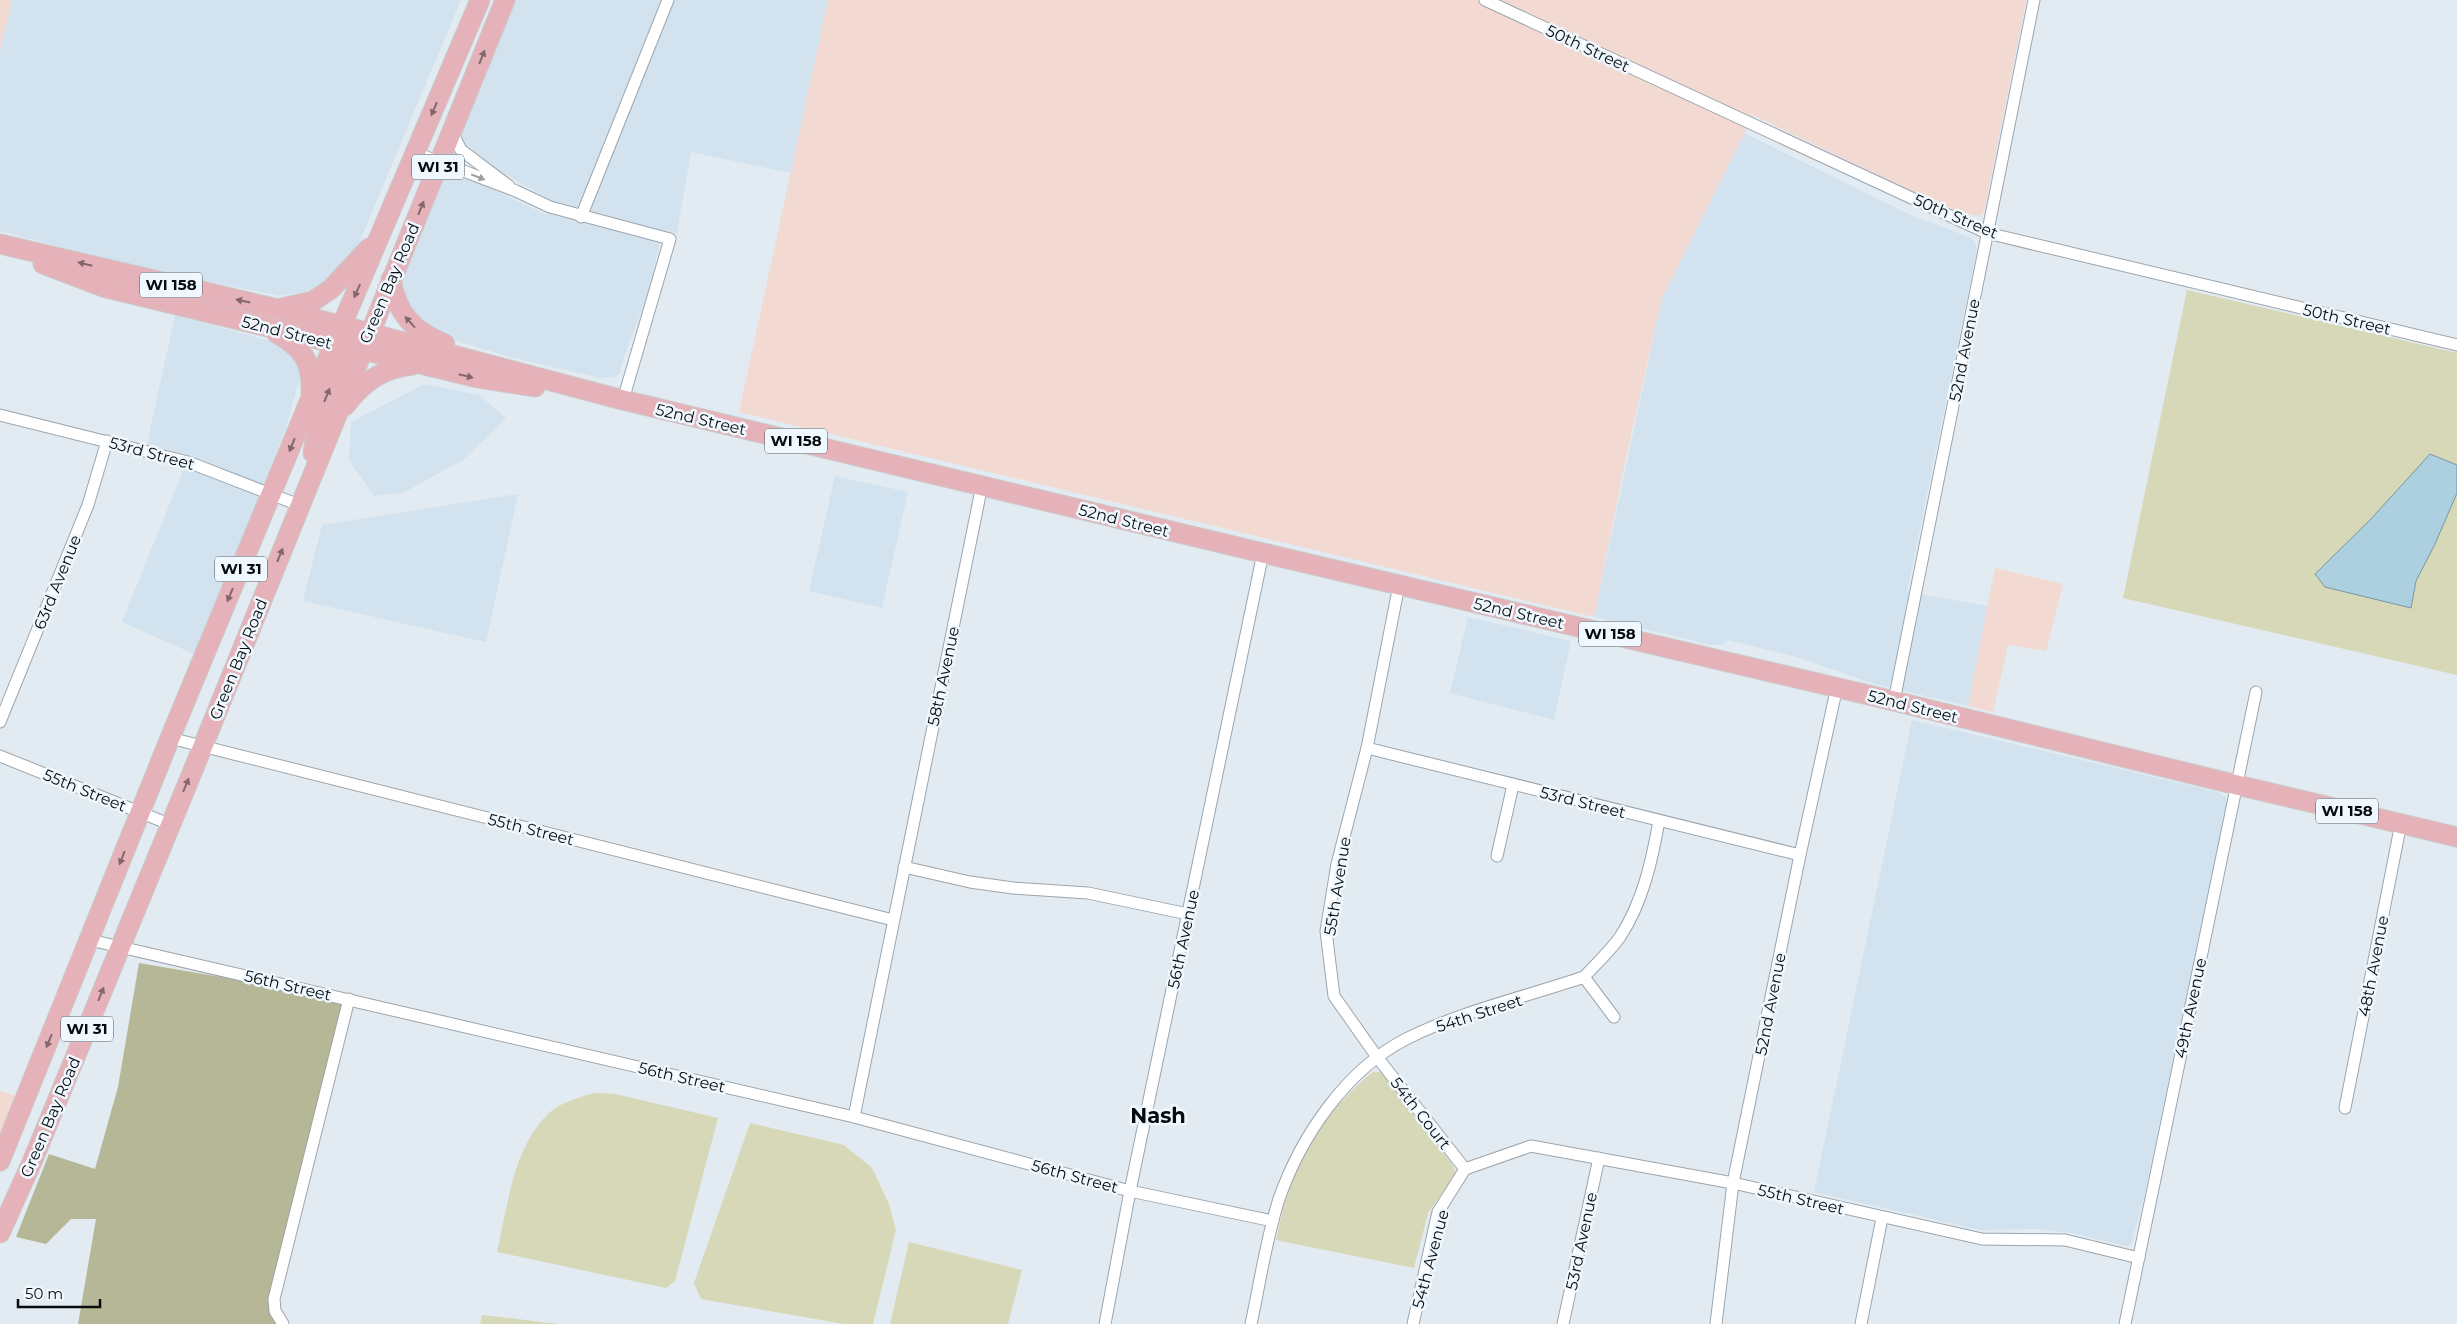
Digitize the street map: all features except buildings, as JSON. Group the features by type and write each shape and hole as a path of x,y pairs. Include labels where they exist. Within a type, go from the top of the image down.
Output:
{"main road":[{"name":"Green Bay Road","path":"0,1233 32,1162 311,477 332,423 350,340 382,234 480,0"},
{"name":"Green Bay Road","path":"0,1161 170,738 273,494 310,400 391,279 505,0"},
{"path":"278,309 303,305 324,293 350,269 382,234"},
{"name":"52nd Street","path":"0,244 278,309 350,340 418,364 505,384 616,398"},
{"name":"52nd Street","path":"0,248 103,287 264,326 350,340 516,372 616,398 1263,554 1894,700 2236,785 2457,837"},
{"path":"391,279 394,295 402,312 424,336 516,372"},
{"path":"264,326 287,339 306,357 311,376 310,400"},
{"path":"311,477 316,429 350,340"},
{"path":"332,423 358,390 371,378 392,368 418,364"}],"street":[{"path":"581,217 668,0"},
{"name":"50th Street","path":"1485,0 1987,233 2457,345"},
{"name":"52nd Avenue","path":"1894,700 2034,0"},
{"path":"452,132 461,150 471,160 488,168 516,191"},
{"path":"416,154 516,191 537,202 581,217 670,239 616,398"},
{"name":"53rd Street","path":"0,416 108,441 198,465 299,505"},
{"name":"63rd Avenue","path":"0,722 88,505 108,441"},
{"name":"58th Avenue","path":"854,1117 982,485"},
{"name":"56th Avenue","path":"1105,1324 1130,1191 1263,554"},
{"name":"55th Avenue","path":"1377,1057 1334,996 1326,931 1337,864 1366,748 1399,585"},
{"name":"52nd Avenue","path":"1716,1324 1733,1183 1800,855 1837,687"},
{"name":"49th Avenue","path":"2125,1324 2256,692"},
{"name":"55th Street","path":"170,738 893,920"},
{"name":"53rd Street","path":"1366,748 1800,855"},
{"name":"55th Street","path":"0,756 170,824"},
{"path":"1497,856 1513,785"},
{"path":"1614,1017 1584,977 1620,936 1627,922 1650,869 1659,821"},
{"name":"48th Avenue","path":"2345,1108 2401,823"},
{"path":"904,867 970,882 1013,888 1088,893 1188,914"},
{"name":"56th Street","path":"90,940 854,1117 1130,1191 1273,1220"},
{"name":"54th Street","path":"1377,1057 1405,1040 1455,1019 1584,977"},
{"path":"283,1324 275,1312 274,1299 349,999"},
{"path":"1251,1324 1273,1220 1287,1179 1318,1121 1346,1087 1377,1057"},
{"name":"54th Court","path":"1377,1057 1465,1169"},
{"name":"55th Street","path":"1465,1169 1531,1146 1733,1183 1982,1239 2065,1240 2138,1258"},
{"name":"53rd Avenue","path":"1563,1324 1599,1158"},
{"name":"54th Avenue","path":"1413,1324 1438,1212 1465,1169"},
{"path":"1861,1324 1882,1218"}],"shaded area":[{"path":"0,0 12,0 0,49"},
{"path":"12,0 461,0 359,243 329,280 305,292 279,296 129,265 0,231 0,49"},
{"path":"514,0 828,0 791,173 691,152 677,233 662,230 650,288 620,372 616,377 600,378 510,357 438,335 408,316 401,285 407,261 440,178 447,174 462,175 547,215 552,201 482,161 463,145 460,139 463,127"},
{"path":"828,0 2026,0 1984,212 1980,216 1961,213 1916,193 1753,115 1662,298 1627,452 1594,617 739,412"},
{"path":"1744,133 1915,217 1969,237 1974,241 1977,249 1907,592 1988,606 1968,706 1875,684 1797,657 1728,640 1722,645 1711,645 1594,617 1662,298"},
{"path":"175,315 287,347 300,367 300,377 286,428 196,655 122,622 189,455 147,444"},
{"path":"425,384 479,395 506,418 463,460 403,493 374,496 349,460 351,422"},
{"path":"835,476 908,492 882,608 809,591"},
{"path":"518,494 486,642 303,601 322,525"},
{"path":"1995,568 2063,584 2046,651 2008,645 1993,712 1968,706"},
{"path":"1468,617 1571,641 1554,720 1450,693"},
{"path":"1912,720 2217,792 2226,797 2227,804 2144,1197 2131,1245 2125,1246 2072,1233 2037,1229 1980,1230 1814,1192"},
{"path":"0,1091 18,1096 0,1135"}],"green space":[{"path":"2187,290 2457,353 2457,675 2123,598"},
{"path":"139,963 349,999 274,1299 283,1324 78,1324 96,1219 71,1219 46,1244 16,1237 49,1154 95,1169 118,1087"},
{"path":"1373,1072 1381,1072 1452,1164 1456,1173 1428,1213 1414,1268 1276,1240 1289,1187 1313,1139 1334,1110"},
{"path":"595,1093 615,1094 718,1118 675,1281 666,1288 497,1252 509,1196 527,1142 537,1127 554,1109 571,1100"},
{"path":"750,1123 844,1145 872,1168 889,1204 896,1230 873,1324 844,1324 701,1299 694,1283"},
{"path":"909,1242 1022,1270 1008,1324 890,1324"},
{"path":"482,1315 560,1324 480,1324"}],"water":[{"path":"2430,454 2457,465 2457,493 2435,544 2416,581 2411,608 2325,587 2315,574 2371,519"}],"district":[{"name":"Nash","path":"1158,1116"}]}
